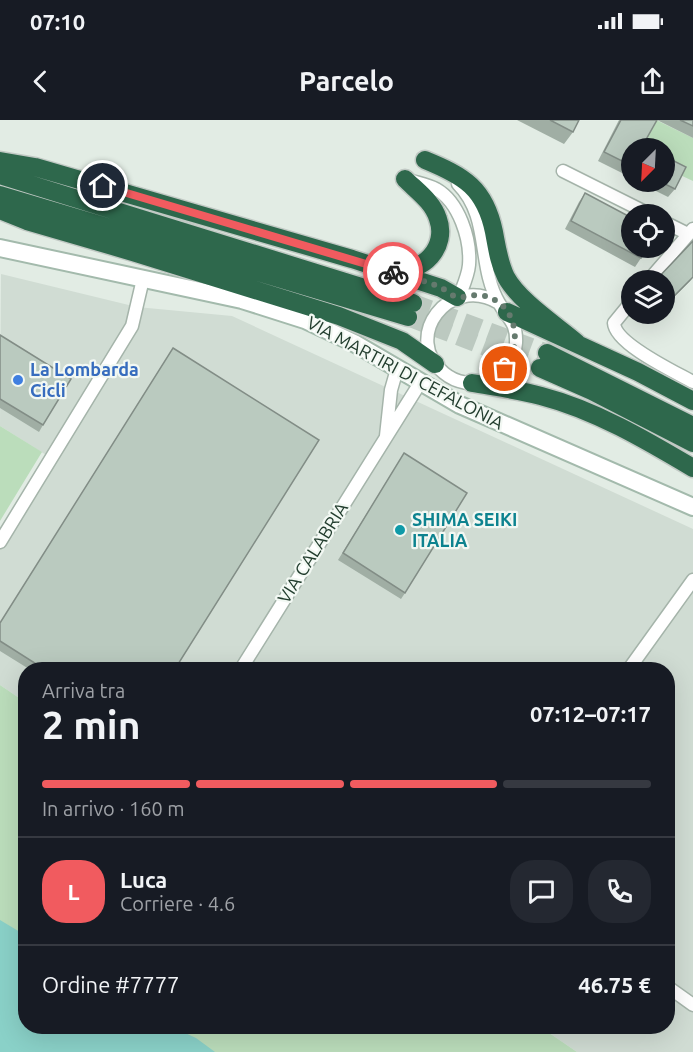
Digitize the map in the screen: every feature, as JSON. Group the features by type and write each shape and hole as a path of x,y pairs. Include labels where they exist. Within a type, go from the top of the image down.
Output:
{"highway":[{"path":"0,160 35,167 352,259 441,288 458,297"},
{"path":"425,160 467,181 481,195 491,219 498,258 512,286 577,343"},
{"path":"0,175 410,310 0,195"},
{"path":"352,259 402,270 417,266 434,253 440,239 439,219 433,207 405,179"},
{"path":"0,210 27,221 339,316 402,341 435,364"},
{"path":"503,308 693,401"},
{"path":"693,426 543,361 592,391 693,443"},
{"path":"472,383 540,395 572,406 657,447 693,468"}],"street":[{"path":"425,160 455,181 471,201 503,308 516,334 512,358 496,376 472,383 453,379 435,364 428,346 431,322 442,306 458,297 481,296 503,308"},
{"path":"563,171 629,204"},
{"path":"405,179 437,190 456,209 470,254 468,271 458,297"},
{"path":"658,270 691,232 675,226"},
{"name":"VIA MARTIRI DI CEFALONIA","path":"0,248 242,300 304,320 354,343 420,383 500,424 693,507"},
{"path":"0,542 132,326 143,279"},
{"path":"621,314 614,323 616,332 632,346 693,382"},
{"name":"VIA CALABRIA","path":"386,438 391,390 397,369"},
{"name":"VIA CALABRIA","path":"245,662 420,383"},
{"path":"634,662 693,580"},
{"path":"675,992 693,1005"}],"shaded area":[{"path":"1,274 137,307 232,316 693,529 693,1052 577,1052 551,1034 675,1034 675,662 18,662 18,697 0,685 0,542 51,458 0,426"}],"green space":[{"path":"656,120 693,138 693,181 675,173 675,138 646,138"},
{"path":"0,426 42,452 0,521"},
{"path":"0,685 18,697 18,1034 551,1034 577,1052 0,1052"}],"water":[{"path":"0,920 18,931 18,1034 187,1034 215,1052 0,1052"}],"building":[{"path":"550,120 579,120 573,132"},
{"path":"621,120 657,120 647,138 621,138 621,160 604,152"},
{"path":"680,120 693,120 693,126"},
{"path":"675,162 686,167 675,189"},
{"path":"585,193 621,212 621,247 571,221"},
{"path":"693,241 693,277 675,295 675,270 665,270"},
{"path":"0,335 71,379 43,425 0,399"},
{"path":"173,348 319,440 179,662 33,662 0,641 0,623"},
{"name":"SHIMA SEIKI ITALIA","path":"404,453 467,493 405,593 343,553"}],"tunnel":[{"path":"413,303 547,353"},
{"path":"408,317 540,368"}],"way so far":[{"path":"393,272 441,288 457,297 481,296 499,303 513,322 516,334 516,346 505,369"}],"place":[{"name":"La Lombarda Cicli","path":"18,380"},
{"name":"SHIMA SEIKI ITALIA","path":"400,530"}],"route":[{"path":"103,186 393,272"}]}
